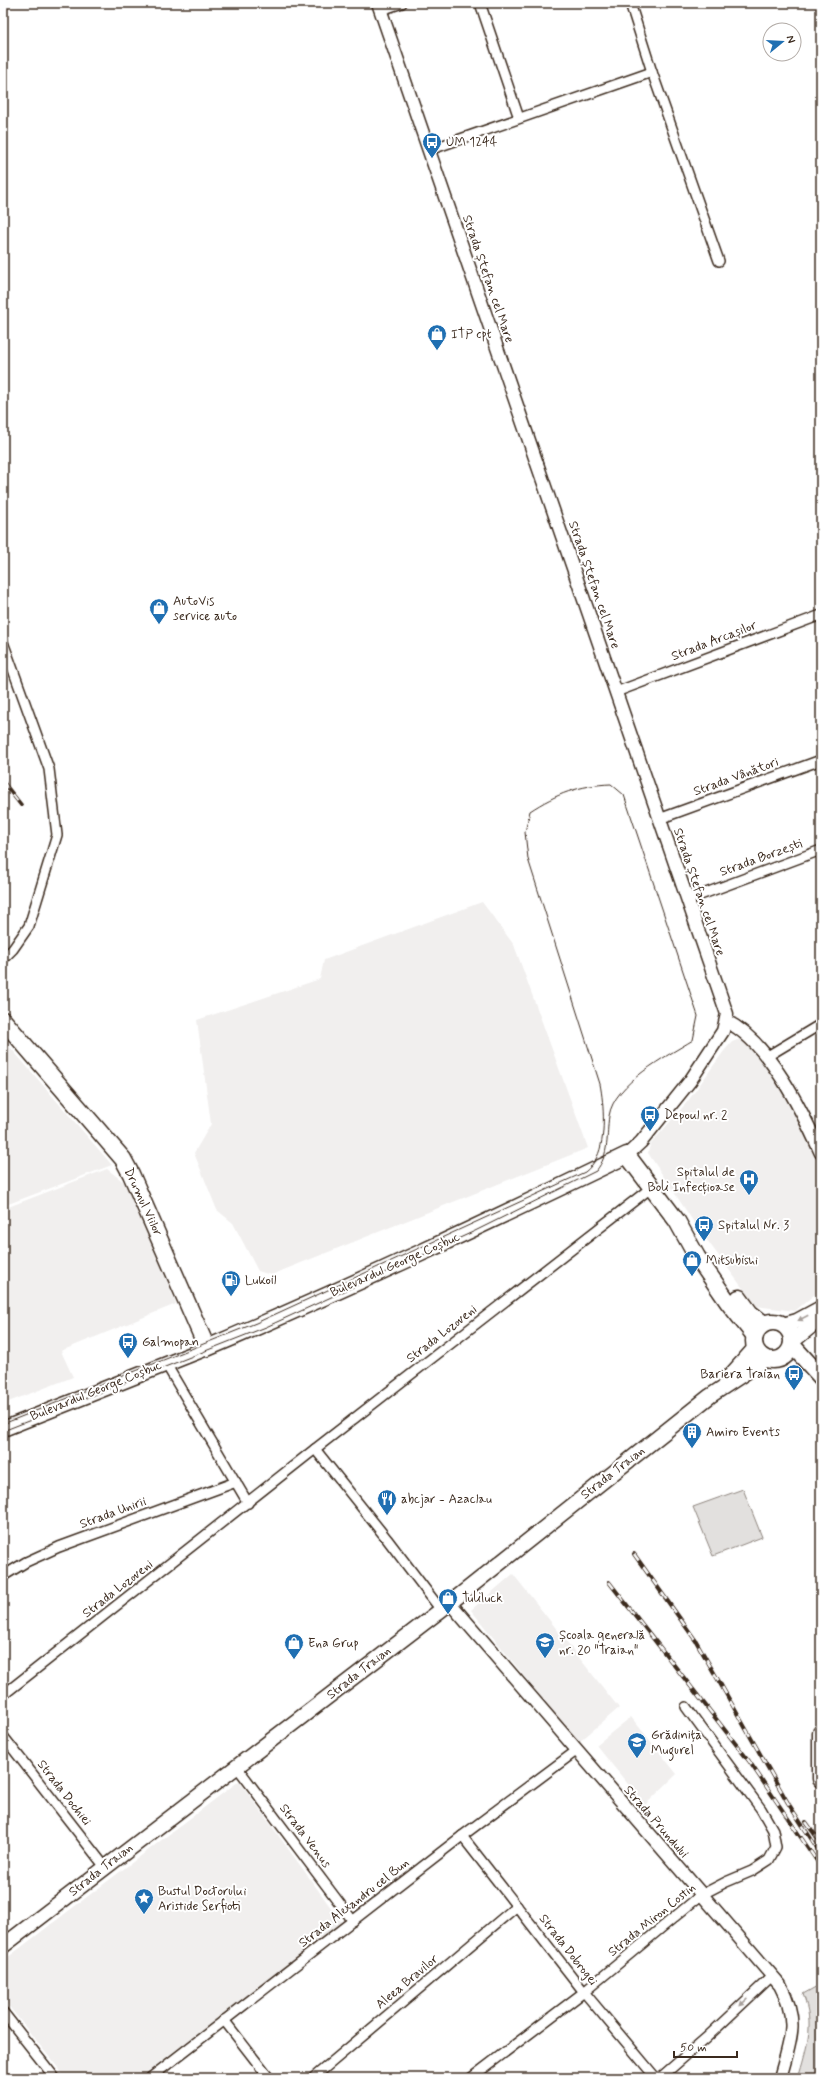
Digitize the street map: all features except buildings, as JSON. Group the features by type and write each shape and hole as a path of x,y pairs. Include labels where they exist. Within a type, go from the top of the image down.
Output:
{"highway":[{"name":"Drumul Viilor","path":"3,1020 123,1159 131,1174 207,1348"},
{"name":"Bulevardul George Coșbuc","path":"207,1348 262,1326 472,1230 627,1154"},
{"path":"627,1154 677,1221 700,1247 746,1308 760,1342 776,1361 790,1348 792,1334 783,1325 774,1322 760,1342"},
{"path":"790,1348 807,1362 821,1377"},
{"path":"821,1732 821,1779"}],"main road":[{"path":"783,1325 797,1321 821,1308"},
{"path":"790,1348 821,1318"},
{"name":"Strada Traian","path":"3,1946 445,1607 710,1396 760,1342"},
{"name":"Bulevardul George Coșbuc","path":"3,1429 207,1348"}],"street":[{"path":"380,7 402,3"},
{"path":"480,3 519,118"},
{"path":"630,3 652,72 719,261"},
{"name":"Strada Ștefan cel Mare","path":"380,7 659,819 724,1003 726,1021"},
{"path":"429,150 652,72"},
{"name":"Strada Arcașilor","path":"616,692 821,615"},
{"path":"3,642 49,769 58,835 29,926 13,949 3,959"},
{"name":"Strada Vânători","path":"659,819 821,760"},
{"name":"Strada Borzești","path":"687,900 821,850"},
{"path":"726,1021 745,1032 766,1057 795,1100 821,1153"},
{"name":"Bulevardul George Coșbuc","path":"627,1154 641,1142 690,1081 716,1043 726,1021"},
{"path":"766,1057 821,1024"},
{"name":"Strada Lozoveni","path":"3,1695 315,1449 652,1187"},
{"path":"166,1364 248,1503"},
{"name":"Strada Prundului","path":"315,1449 387,1539 445,1607 576,1751 772,1976 787,1998 793,2020 792,2034 780,2078"},
{"name":"Strada Unirii","path":"3,1576 26,1562 59,1547 236,1482"},
{"name":"Strada Miron Costin","path":"471,2078 584,1992 701,1895 764,1864 769,1860 776,1847 773,1830 761,1809 686,1707"},
{"name":"Strada Dochiei","path":"3,1736 105,1867"},
{"name":"Strada Alexandru cel Bun","path":"150,2078 462,1836 576,1751"},
{"name":"Strada Venus","path":"237,1767 353,1921"},
{"name":"Strada Dobrogei","path":"462,1836 584,1992 656,2078"},
{"name":"Aleea Bravilor","path":"313,2078 517,1906"},
{"path":"660,2078 706,2038 772,1976"},
{"path":"3,2012 55,2078"},
{"path":"224,2020 269,2078"}],"shaded area":[{"path":"482,902 514,945 588,1148 271,1275 258,1271 233,1223 217,1210 194,1153 211,1124 197,1020 320,979 324,960"},
{"name":"Spitalul de Boli Infecțioase","path":"743,1038 765,1066 795,1113 821,1168 821,1289 795,1311 756,1306 695,1224 648,1153 650,1145 688,1101 724,1051 732,1042"},
{"path":"3,1039 112,1165 3,1206"},
{"path":"107,1169 129,1186 176,1304 61,1351 73,1377 3,1404 3,1209"},
{"path":"743,1489 762,1537 713,1556 693,1507"},
{"name":"Școala generală nr. 20 \"Traian\"","path":"513,1574 619,1708 578,1743 471,1610"},
{"name":"Grădinița Mugurel","path":"631,1717 677,1774 645,1805 596,1745"},
{"path":"239,1781 342,1923 139,2078 66,2078 3,1999 3,1961"},
{"path":"821,1984 821,2078 798,2078 807,2046 809,2026 807,2005 803,1994"}],"tram line":[{"path":"3,1424 256,1323 589,1169 597,1157 602,1141 603,1111 600,1084 528,859 525,832 530,811 559,795 579,788 611,784 624,795 698,1016 693,1040 656,1062 643,1072 621,1092 613,1104 609,1116 607,1145 604,1158 596,1171 475,1231 266,1327 3,1431"}],"railway":[{"path":"3,782 21,805"},
{"path":"634,1554 696,1641 788,1803 821,1854"},
{"path":"609,1582 749,1761 821,1867"},
{"path":"806,1822 821,1843"}],"place":[{"name":"UM 1244","path":"432,159"},
{"name":"ITP cpt","path":"437,351"},
{"name":"AutoVis service auto","path":"159,625"},
{"name":"Depoul nr. 2","path":"650,1132"},
{"name":"Spitalul de Boli Infecțioase","path":"749,1196"},
{"name":"Spitalul Nr. 3","path":"704,1242"},
{"name":"Mitsubishi","path":"692,1277"},
{"name":"Lukoil","path":"231,1297"},
{"name":"Galmopan","path":"128,1359"},
{"name":"Bariera Traian","path":"794,1391"},
{"name":"Amiro Events","path":"692,1449"},
{"name":"abcjar - Azaclau","path":"387,1516"},
{"name":"Tuliluck","path":"448,1615"},
{"name":"Școala generală nr. 20 \"Traian\"","path":"545,1659"},
{"name":"Ena Grup","path":"294,1660"},
{"name":"Grădinița Mugurel","path":"637,1759"},
{"name":"Bustul Doctorului Aristide Serfioti","path":"144,1915"}]}
